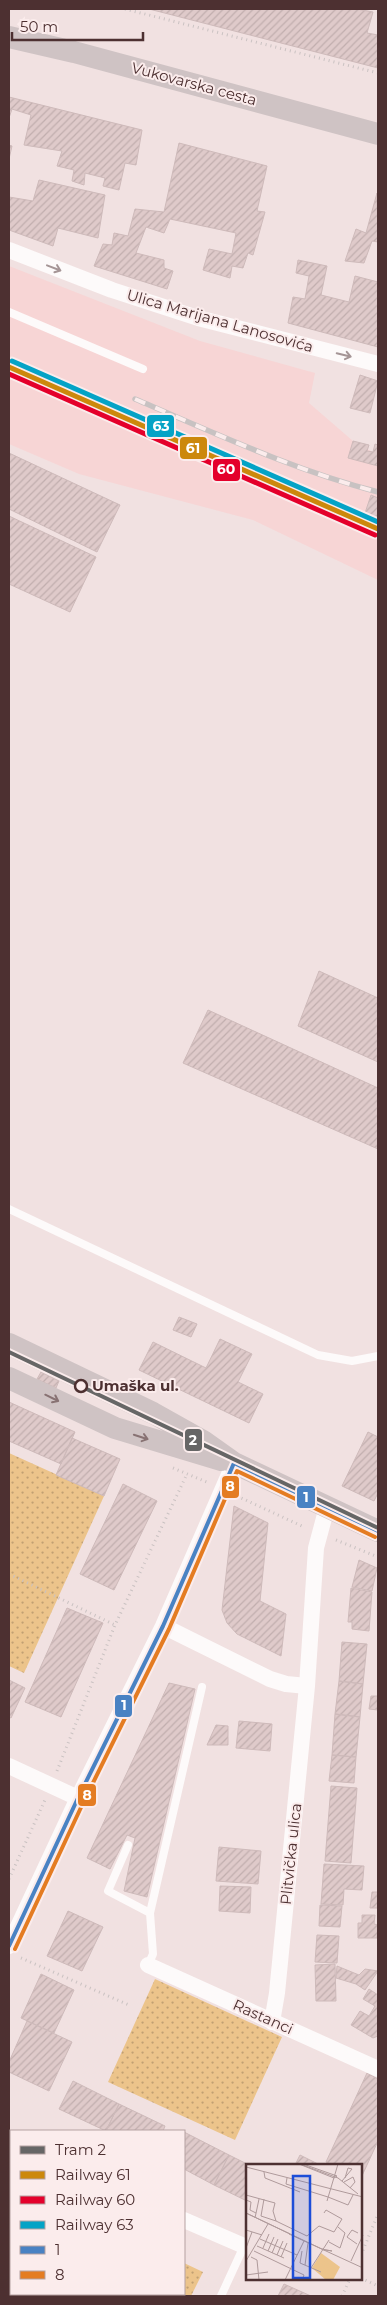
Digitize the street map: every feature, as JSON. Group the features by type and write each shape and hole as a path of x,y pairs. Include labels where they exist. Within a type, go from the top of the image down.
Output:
{"street":[{"name":"Vukovarska cesta","path":"9,37 74,52 378,134"},
{"name":"Ulica Marijana Lanosovića","path":"9,250 112,290 198,318 378,364"},
{"path":"9,1344 154,1413 203,1441 234,1463 378,1531"},
{"path":"9,1378 115,1428 185,1451 234,1463"},
{"path":"13,1951 78,1798 163,1626 234,1463"},
{"name":"Plitvička ulica","path":"272,2022 277,1993 307,1686 319,1533 327,1507"},
{"path":"163,1626 270,1679 286,1684 307,1686"},
{"path":"9,1766 78,1798"},
{"name":"Rastanci","path":"148,1965 378,2069"},
{"path":"185,2220 244,2246"}],"lane":[{"path":"9,312 143,369"},
{"path":"9,1209 318,1355 352,1361 378,1356"},
{"path":"148,1965 153,1954 150,1913 202,1687"},
{"path":"128,1845 108,1891 150,1913"},
{"path":"221,2296 244,2246"}],"path":[{"path":"125,9 378,73"},
{"path":"169,1466 319,1533 378,1557"},
{"path":"9,1879 52,1785 115,1625 187,1474"},
{"path":"9,1574 115,1625"},
{"path":"13,1951 129,2005"},
{"path":"9,2196 10,2189"},
{"path":"362,2253 378,2214"},
{"path":"362,2278 378,2286"},
{"path":"342,2296 350,2280"}],"shaded area":[{"path":"9,266 200,341 315,373 309,403 353,441 378,455 378,580 253,520 79,474 9,444"},
{"path":"9,1453 104,1496 24,1673 9,1666"},
{"path":"155,1979 282,2037 235,2140 108,2082"},
{"path":"185,2263 203,2272 191,2296 119,2296 185,2295"}],"building":[{"path":"149,9 357,9 373,12 367,33 378,35 378,68"},
{"path":"9,97 142,130 136,165 125,163 119,190 103,186 105,178 85,173 84,185 72,181 74,170 57,166 62,151 24,145 31,115 12,109 9,118"},
{"path":"179,143 267,166 257,211 265,212 253,255 248,253 243,268 232,266 230,278 203,270 209,249 232,254 236,233 170,219 164,233 146,227 136,253 164,260 164,268 173,271 167,289 94,266 103,244 112,245 114,233 128,236 135,209 164,212"},
{"path":"9,145 12,146 9,159"},
{"path":"39,180 105,195 98,238 58,228 53,246 9,230 9,197 33,201"},
{"path":"377,193 378,242 372,241 364,263 345,261 356,229 366,233"},
{"path":"298,260 327,266 321,295 349,302 355,276 378,282 378,347 288,323 293,297 305,299 309,276 296,273"},
{"path":"360,375 378,381 370,413 350,408"},
{"path":"353,441 369,445 367,451 373,452 375,444 378,445 378,466 348,458"},
{"path":"9,453 120,505 97,552 9,509"},
{"path":"371,495 378,498 378,521 364,516"},
{"path":"9,516 96,557 70,612 9,584"},
{"path":"319,971 378,998 378,1062 298,1026"},
{"path":"208,1010 378,1088 378,1149 183,1063"},
{"path":"179,1317 197,1324 191,1337 173,1330"},
{"path":"220,1339 252,1354 238,1382 263,1394 249,1423 139,1370 153,1342 206,1368"},
{"path":"41,1372 59,1381 56,1388 37,1379"},
{"path":"9,1402 75,1432 61,1464 9,1441"},
{"path":"368,1432 378,1437 378,1493 374,1501 342,1486"},
{"path":"72,1438 120,1459 104,1496 56,1475"},
{"path":"123,1484 157,1501 114,1590 80,1574"},
{"path":"234,1506 268,1523 260,1601 286,1614 281,1656 237,1634 227,1623 222,1610"},
{"path":"359,1560 377,1568 372,1591 352,1587"},
{"path":"351,1588 372,1592 369,1631 352,1629 352,1622 348,1622"},
{"path":"67,1608 103,1623 61,1717 25,1702"},
{"path":"342,1642 367,1644 363,1684 339,1681"},
{"path":"9,1680 25,1688 11,1718 9,1717"},
{"path":"339,1681 363,1684 360,1717 335,1714"},
{"path":"169,1683 195,1689 147,1897 124,1891 135,1838 127,1835 110,1869 87,1858"},
{"path":"371,1696 378,1696 378,1710 369,1709"},
{"path":"335,1714 360,1717 356,1757 332,1755"},
{"path":"239,1721 272,1724 270,1751 236,1748"},
{"path":"216,1725 228,1726 228,1745 207,1745"},
{"path":"332,1755 356,1757 354,1783 329,1781"},
{"path":"331,1786 357,1788 351,1863 325,1861"},
{"path":"219,1847 261,1851 258,1884 216,1881"},
{"path":"324,1864 364,1866 362,1890 344,1889 343,1905 321,1904"},
{"path":"220,1886 251,1887 250,1913 219,1911"},
{"path":"372,1892 378,1892 378,1908 370,1908"},
{"path":"320,1905 342,1906 340,1927 319,1926"},
{"path":"68,1911 103,1927 82,1971 47,1956"},
{"path":"362,1915 375,1915 374,1924 378,1925 377,1938 358,1938 358,1923 362,1923"},
{"path":"317,1935 339,1936 337,1963 315,1962"},
{"path":"335,1964 336,2001 316,2001 315,1965"},
{"path":"337,1966 359,1975 365,1969 378,1971 365,1990 356,1984 336,1978"},
{"path":"41,1974 74,1990 54,2033 21,2018"},
{"path":"369,1989 378,1995 378,2036 373,2038 351,2025 360,2011 369,2016 375,2006 363,1999"},
{"path":"27,2021 72,2042 49,2091 9,2072 9,2062"},
{"path":"367,2073 378,2079 378,2141 362,2176 362,2164 331,2164 326,2162"},
{"path":"73,2081 119,2104 106,2130 59,2109"},
{"path":"119,2104 165,2126 163,2130 106,2130"},
{"path":"185,2133 229,2155 214,2185 185,2170"},
{"path":"229,2155 247,2164 246,2201 214,2185"},
{"path":"300,2155 318,2164 296,2164"},
{"path":"9,2251 10,2288 9,2287"},
{"path":"284,2284 311,2296 278,2296"},
{"path":"27,2295 80,2295 79,2296"}],"railway":[{"path":"135,399 285,462 378,492"}],"tram line":[{"name":"2","path":"9,1352 378,1528"}],"rail line":[{"name":"63","path":"12,361 378,522"},
{"name":"61","path":"9,367 378,529"},
{"name":"60","path":"9,374 375,535"}],"transit line":[{"name":"1","path":"234,1463 378,1531"},
{"name":"1","path":"9,1946 78,1798 163,1626 234,1463"},
{"name":"8","path":"15,1949 84,1801 169,1629 237,1471 375,1537"}],"place":[{"name":"Umaška ul.","path":"81,1386"}]}
